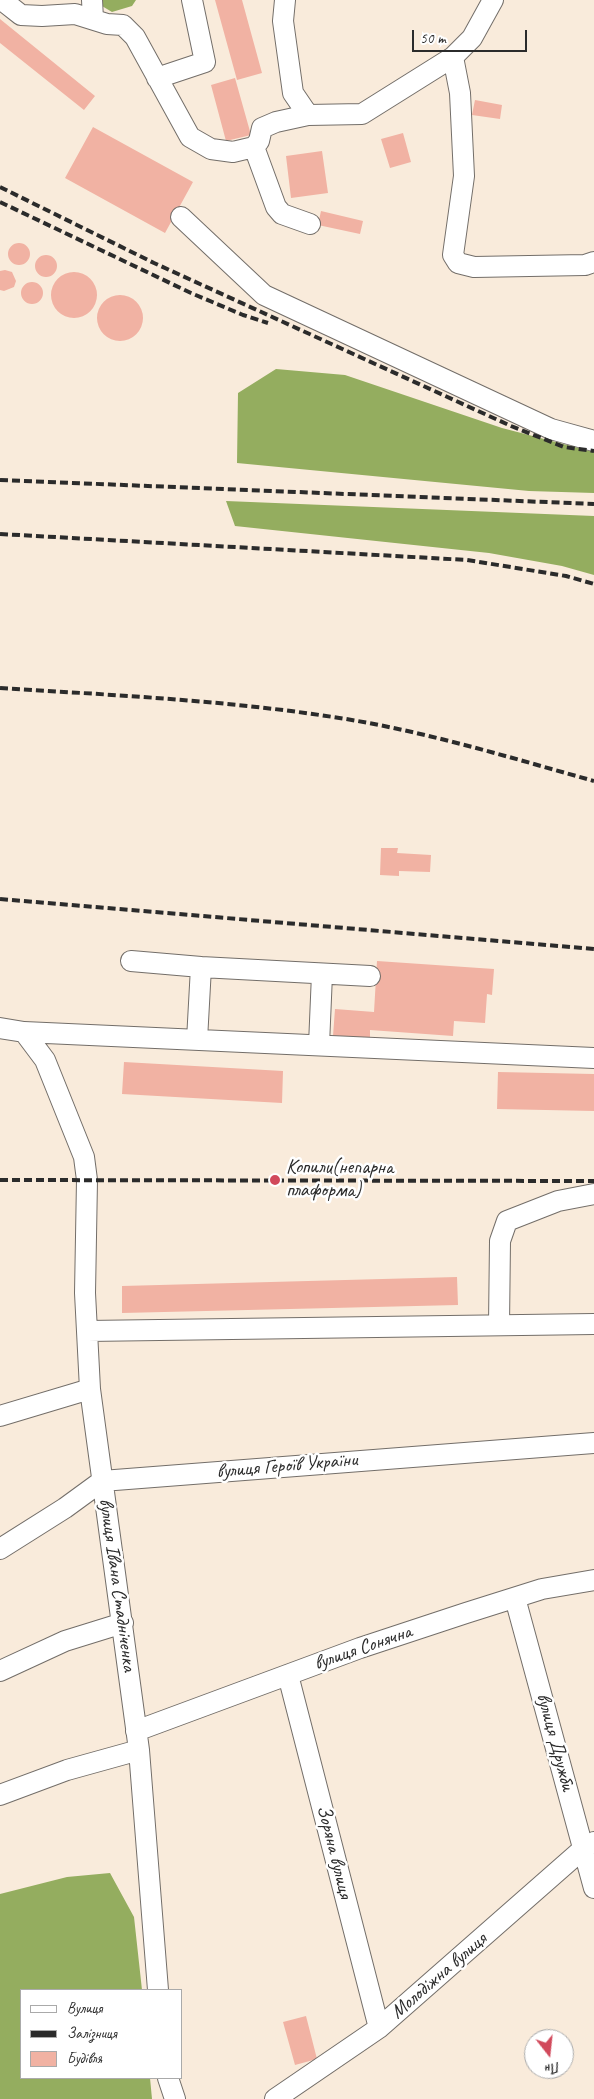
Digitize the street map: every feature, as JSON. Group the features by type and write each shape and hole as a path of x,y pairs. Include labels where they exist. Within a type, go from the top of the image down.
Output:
{"street":[{"path":"2,0 21,15 75,14 92,9 107,24 123,25 135,38 190,137 211,149 233,152 254,147 259,141 262,128 276,122 308,115 362,114 453,56 472,38 493,0"},
{"path":"157,78 205,62 192,0"},
{"path":"284,0 283,21 293,93 308,115"},
{"path":"453,56 460,93 464,142 464,176 453,255 458,263 474,267 585,265 594,262"},
{"path":"254,147 276,207 282,214 310,224"},
{"path":"181,218 264,295 551,429 594,441"},
{"path":"131,961 201,967 370,976"},
{"path":"197,1040 201,967"},
{"path":"319,1045 322,974"},
{"path":"0,1028 24,1032 594,1058"},
{"name":"вулиця Івана Стадніченка","path":"24,1032 45,1060 84,1157 87,1180 85,1293 90,1389 139,1750 158,1989"},
{"path":"499,1325 500,1241 507,1221 558,1201 594,1194"},
{"path":"87,1331 594,1324"},
{"path":"0,1416 90,1389"},
{"name":"вулиця Героїв України","path":"102,1481 594,1443"},
{"path":"0,1548 65,1508 102,1481"},
{"name":"вулиця Сонячна","path":"136,1730 360,1648 542,1589 594,1580"},
{"name":"вулиця Дружби","path":"515,1598 589,1845 594,1888"},
{"path":"0,1671 65,1641 123,1623"},
{"name":"Зоряна вулиця","path":"288,1675 379,2028"},
{"path":"0,1795 67,1770 139,1750"},
{"name":"Молодіжна вулиця","path":"275,2099 379,2028 589,1845"},
{"path":"168,2079 175,2099"}],"green space":[{"path":"98,0 136,0 132,6 112,12 97,3"},
{"path":"276,369 345,375 502,428 594,452 594,493 529,491 237,463 238,393"},
{"path":"226,501 594,516 594,575 562,566 489,553 235,526"},
{"path":"110,1873 134,1917 142,1989 20,1989 20,2079 150,2079 152,2099 0,2099 0,1894 67,1877"}],"building":[{"path":"215,0 242,0 262,73 237,80"},
{"path":"0,19 95,96 84,110 0,43"},
{"path":"235,78 251,135 226,141 211,85"},
{"path":"475,100 502,105 500,119 472,115"},
{"path":"93,127 193,182 165,233 65,178"},
{"path":"403,133 411,162 390,168 381,139"},
{"path":"322,151 328,193 291,198 286,156"},
{"path":"321,211 363,221 360,234 318,225"},
{"path":"19,243 27,246 30,254 27,262 19,265 11,262 8,254 11,246"},
{"path":"46,255 54,258 57,266 54,274 46,277 38,274 35,266 38,258"},
{"path":"0,271 12,272 16,281 14,287 4,291 0,290"},
{"path":"69,272 79,272 93,282 97,295 93,308 87,314 79,318 69,318 55,308 51,300 51,290 61,276"},
{"path":"32,282 40,285 43,293 40,301 32,304 24,301 21,293 24,285"},
{"path":"115,295 125,295 139,305 143,318 139,331 133,337 125,341 115,341 101,331 97,323 97,313 107,299"},
{"path":"381,848 398,848 397,853 431,855 430,872 399,871 399,876 380,875"},
{"path":"377,961 494,969 492,995 487,994 485,1023 454,1021 453,1036 370,1030 370,1039 333,1036 335,1009 374,1012"},
{"path":"124,1062 283,1071 282,1103 122,1094"},
{"path":"498,1072 594,1074 594,1111 497,1109"},
{"path":"457,1277 458,1305 122,1313 122,1286"},
{"path":"306,2016 317,2059 295,2065 283,2022"}],"railway":[{"path":"0,187 154,263 511,426 564,447 594,451"},
{"path":"0,202 191,293 243,315 268,323"},
{"path":"0,480 594,504"},
{"path":"0,534 467,560 566,576 594,584"},
{"path":"0,688 209,702 292,711 366,722 432,737 594,781"},
{"path":"0,899 594,949"},
{"path":"0,1180 594,1181"}],"place":[{"name":"Копили(непарна плаформа)","path":"275,1180"}]}
